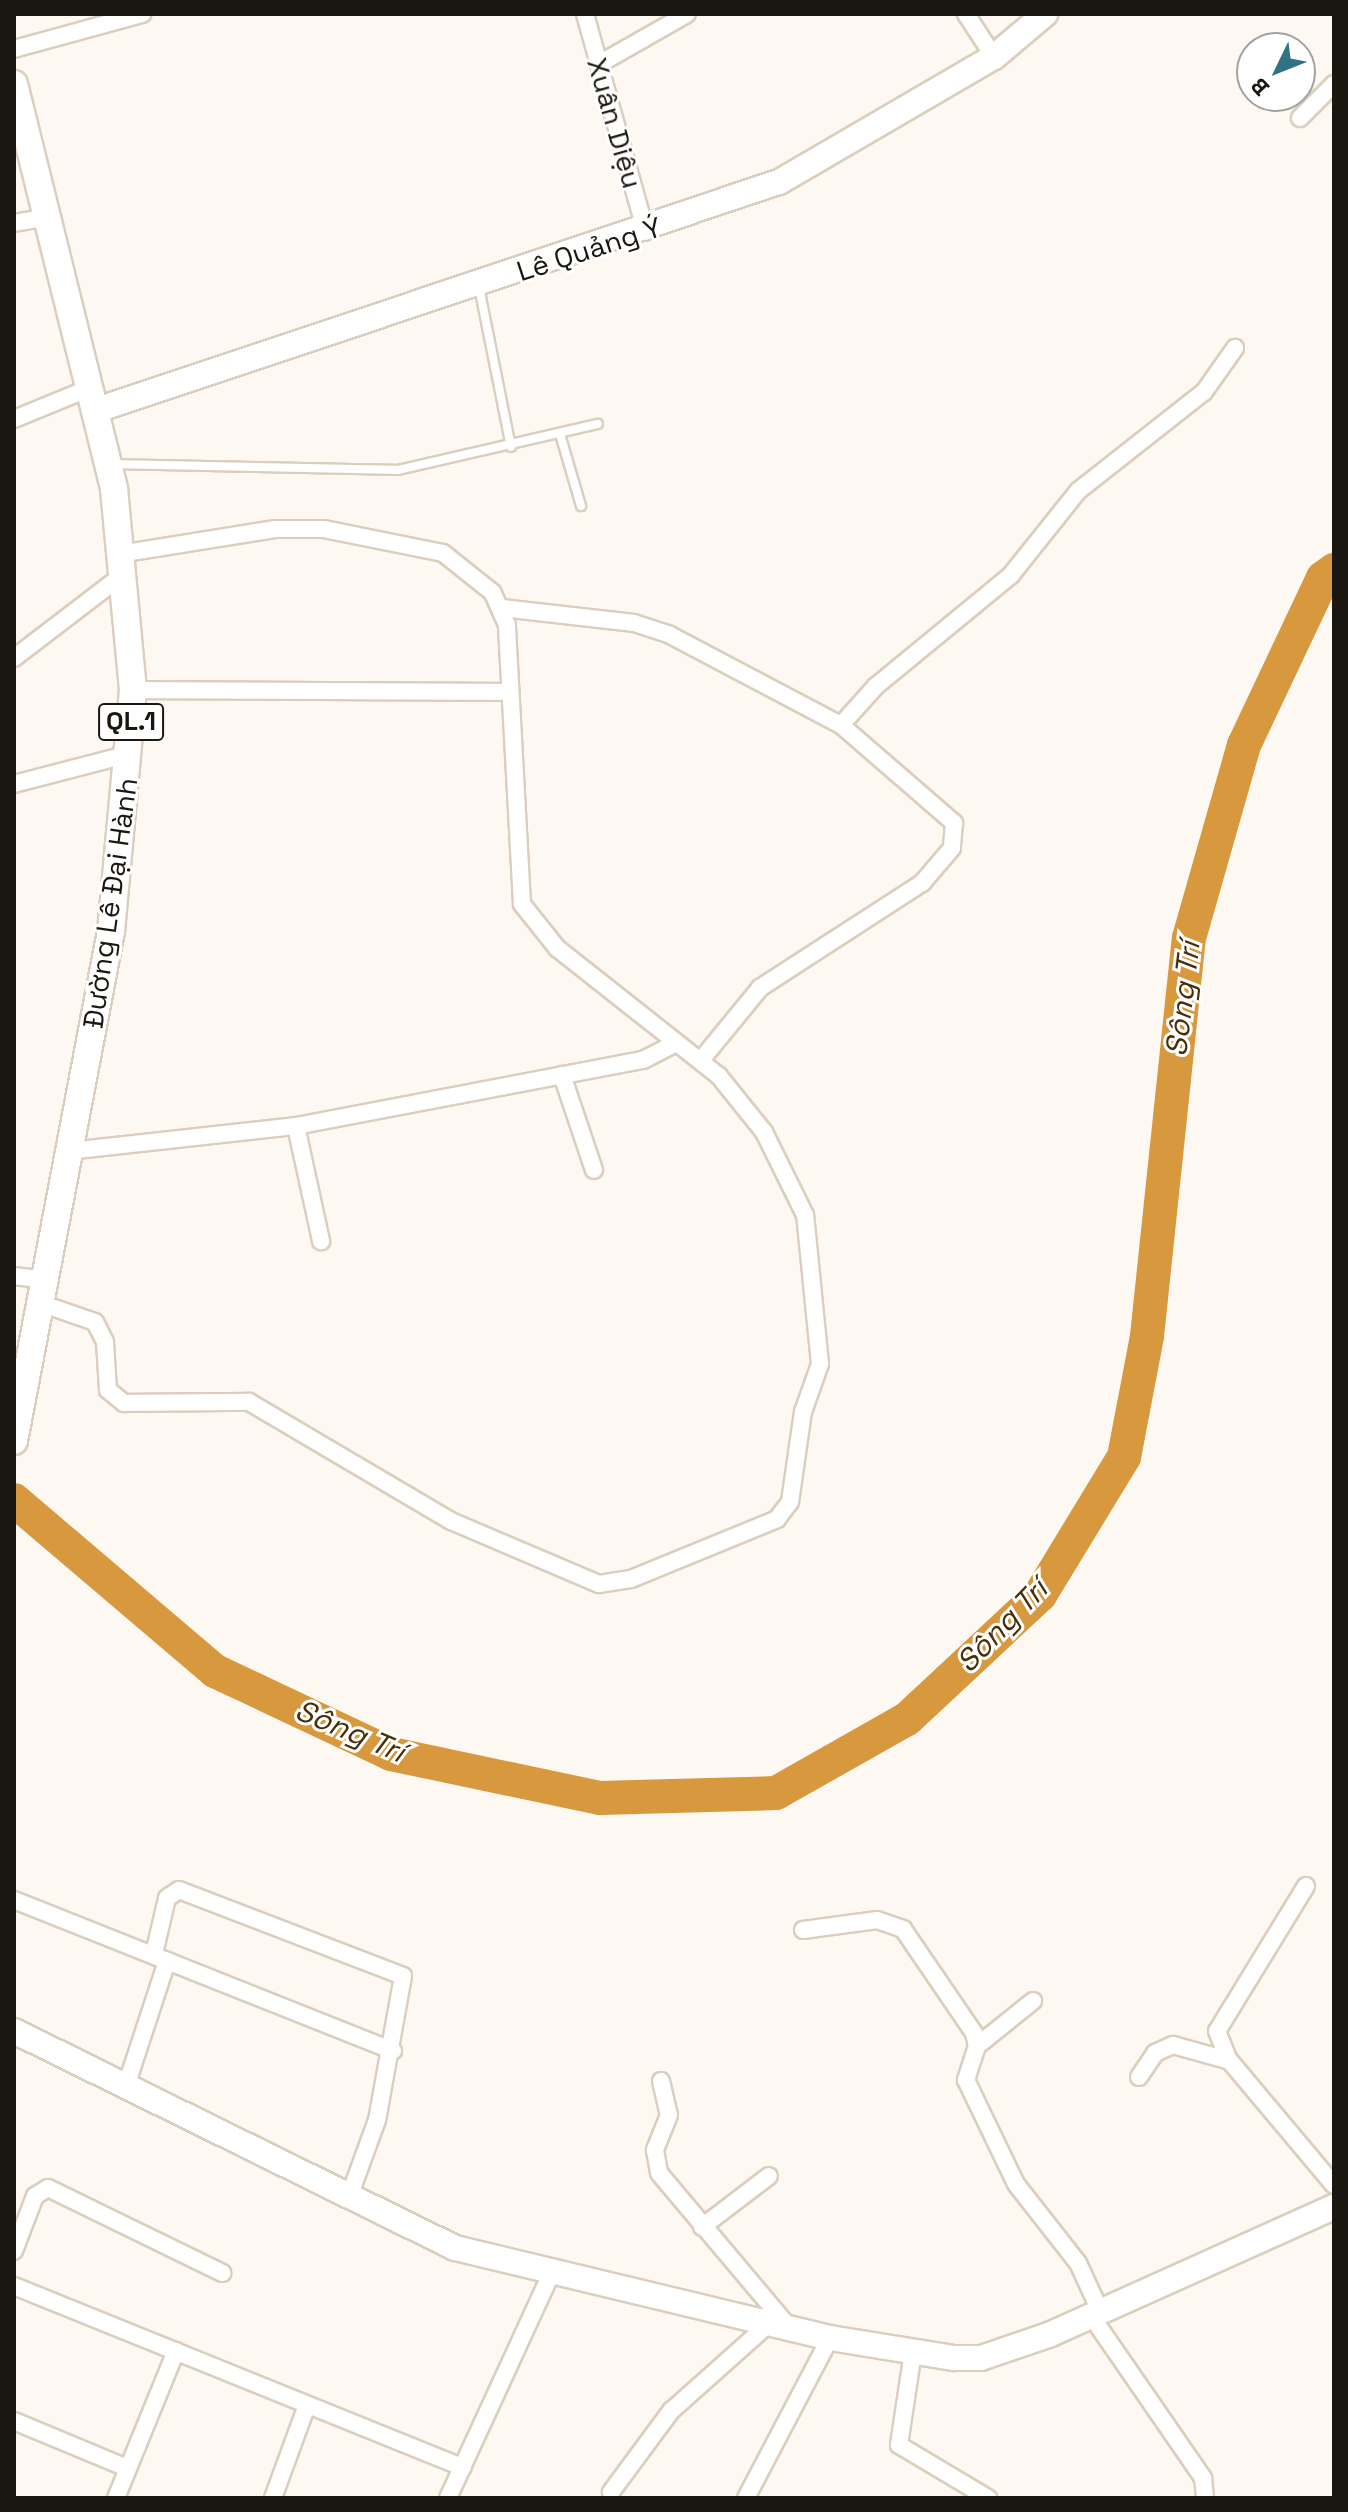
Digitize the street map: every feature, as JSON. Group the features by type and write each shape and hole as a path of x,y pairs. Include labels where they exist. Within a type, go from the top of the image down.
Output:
{"main road":[{"name":"Đường Lê Đại Hành","path":"14,84 95,398 109,464 126,563 133,690 111,931 14,1441"}],"street":[{"path":"14,49 142,14"},
{"name":"Xuân Diệu","path":"585,14 646,232"},
{"path":"599,64 687,14"},
{"path":"966,14 994,57"},
{"name":"Lê Quảng Ý","path":"95,398 646,232 779,182 994,57 1045,14"},
{"path":"1300,118 1334,84"},
{"path":"14,223 48,217"},
{"path":"841,725 876,686 1011,575 1078,491 1204,392 1235,348"},
{"path":"14,419 95,398"},
{"path":"14,658 126,563 275,529 372,535 443,553 479,577 502,608 522,904 557,948 675,1044 701,1060 764,1132 800,1197 820,1364 803,1412 787,1509 631,1579 589,1582 536,1562 451,1521 249,1402 124,1403 108,1390 105,1342 95,1322 14,1276"},
{"path":"502,608 660,631 841,725 944,810 954,823 952,848 897,904 760,988 701,1060"},
{"path":"133,690 509,692"},
{"path":"14,784 129,754"},
{"path":"69,1151 296,1126 643,1060 675,1044"},
{"path":"562,1075 594,1170"},
{"path":"296,1126 321,1241"},
{"path":"1306,1886 1224,2012 1217,2031 1229,2060 1334,2185"},
{"path":"126,2086 160,1958 167,1898 179,1890 394,1970 406,1986 393,2051 349,2197"},
{"path":"14,1900 393,2051"},
{"path":"803,1930 895,1922 977,2046"},
{"path":"1033,2001 977,2046 967,2068 970,2092 1016,2184 1078,2263 1096,2315 1203,2478 1205,2498"},
{"path":"14,2031 455,2248 830,2338 913,2352 981,2358 1096,2315 1334,2207"},
{"path":"1139,2077 1155,2053 1173,2045 1229,2060"},
{"path":"661,2081 669,2115 655,2164 780,2325"},
{"path":"702,2227 769,2176"},
{"path":"14,2251 35,2196 48,2188 222,2273"},
{"path":"448,2498 553,2270"},
{"path":"14,2286 463,2467"},
{"path":"611,2492 671,2411 780,2325"},
{"path":"746,2498 830,2338"},
{"path":"116,2498 176,2351"},
{"path":"913,2352 899,2445 988,2498"},
{"path":"273,2498 307,2405"},
{"path":"14,2421 127,2468"}],"lane":[{"path":"478,284 511,447"},
{"path":"109,464 365,472 511,447 598,424"},
{"path":"560,434 581,506"}],"waterway":[{"name":"Sông Trí","path":"14,1500 215,1671 391,1754 600,1798 776,1793 907,1719 1040,1595 1124,1457 1147,1336 1189,938 1244,745 1323,578 1334,570"}]}
